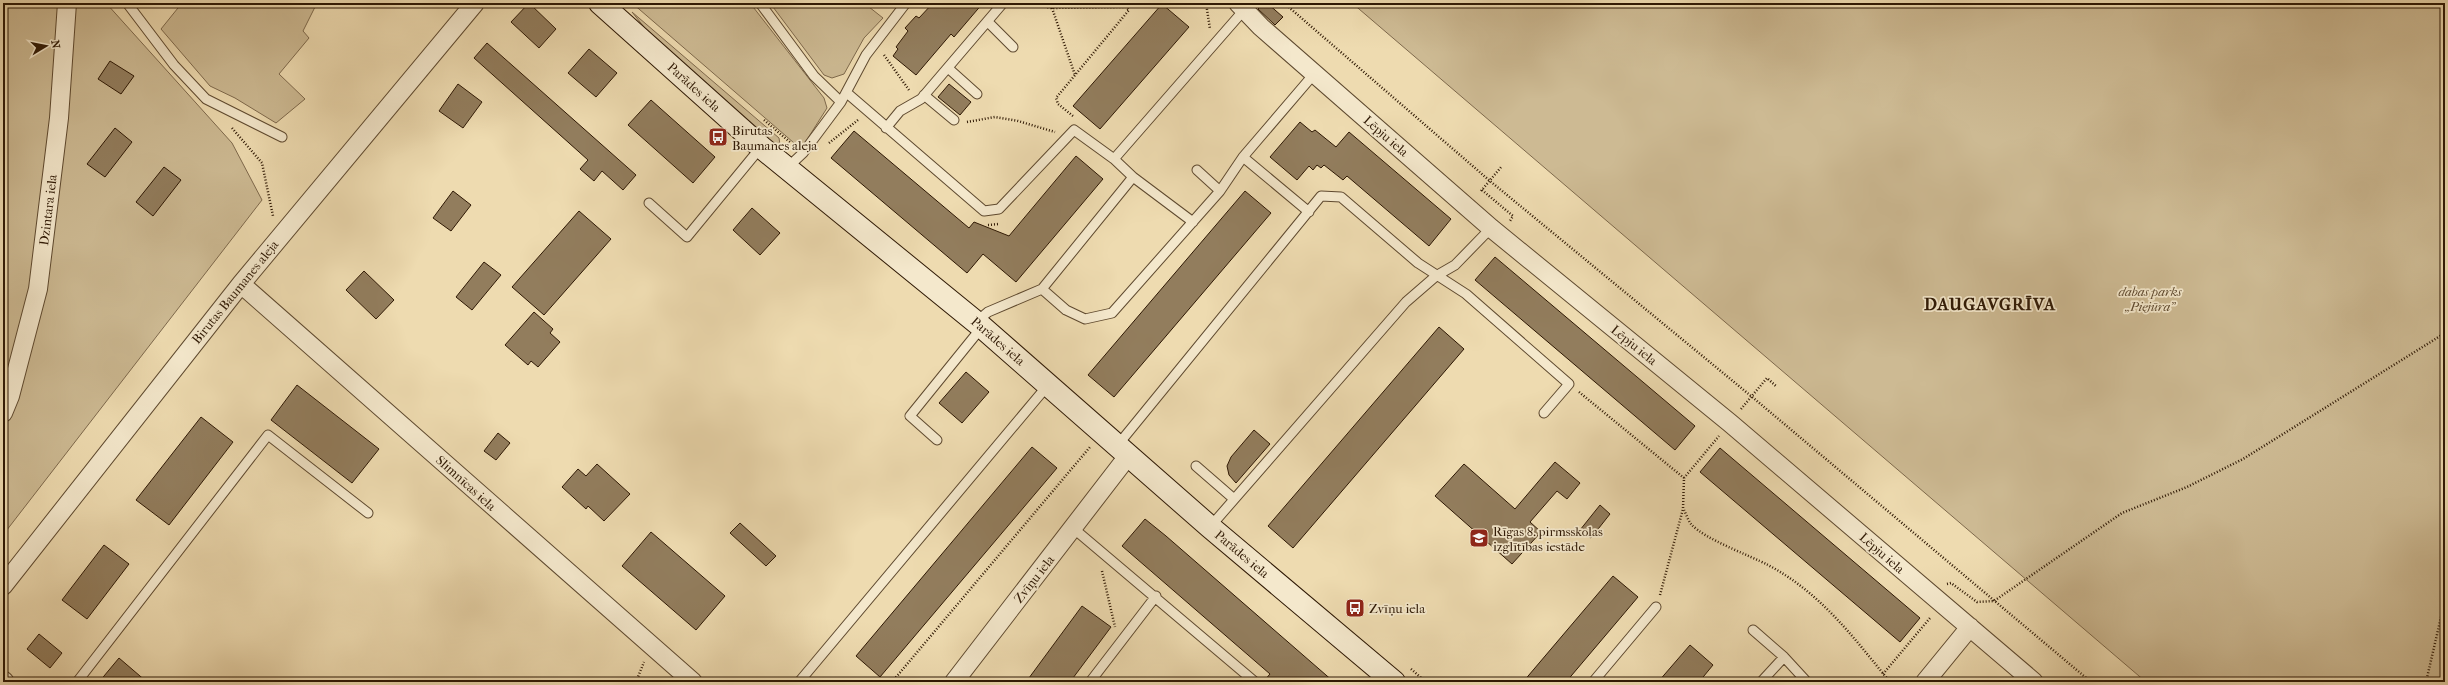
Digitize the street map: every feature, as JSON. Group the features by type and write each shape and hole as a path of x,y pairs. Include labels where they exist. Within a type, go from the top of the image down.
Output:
{"street":[{"name":"Dzintara iela","path":"3,413 6,394 38,289 59,118 67,3"},
{"name":"Birutas Baumanes aleja","path":"3,586 241,284 475,3"},
{"name":"Parādes iela","path":"600,3 761,147 979,325 1122,451 1394,682"},
{"name":"Lēpju iela","path":"1241,7 1314,74 1491,228 1730,423 2034,682"},
{"name":"Slimnīcas iela","path":"241,284 693,682"},
{"name":"Zvīņu iela","path":"954,682 1073,528 1122,451"},
{"path":"1925,682 1970,627"}],"lane":[{"path":"127,3 174,65 206,99 282,138"},
{"path":"760,3 814,76 841,102"},
{"path":"787,168 803,153 841,102 866,55 906,3"},
{"path":"886,128 900,111 921,98 1004,3"},
{"path":"1114,159 1241,7"},
{"path":"988,22 1013,47"},
{"path":"948,68 977,94"},
{"path":"1042,289 1066,310 1086,319 1112,313 1220,191 1243,157 1314,74"},
{"path":"847,93 984,211 999,209 1067,135 1074,130 1114,159 1133,177 1192,222"},
{"path":"921,98 954,120"},
{"path":"649,203 687,237 761,147"},
{"path":"1243,157 1310,212"},
{"path":"1197,170 1220,191"},
{"path":"937,440 910,416 988,312 1042,289 1133,177"},
{"path":"1122,451 1321,196 1341,197 1418,263 1466,294 1569,384 1544,413"},
{"path":"1210,526 1406,302 1436,276 1455,266 1491,228"},
{"path":"799,682 1048,385"},
{"path":"77,682 268,435 368,513"},
{"path":"1196,466 1234,499"},
{"path":"1073,528 1156,596 1255,682"},
{"path":"1090,682 1156,596"},
{"path":"1593,682 1656,607"},
{"path":"1753,630 1784,657 1807,682"},
{"path":"1761,682 1784,657"}],"path":[{"path":"1030,3 1052,8 1126,7"},
{"path":"1075,118 1056,101 1075,75 1129,10 1121,3"},
{"path":"1206,3 1211,31"},
{"path":"1284,3 1490,181 1751,396 2091,682"},
{"path":"1052,8 1075,75"},
{"path":"880,50 921,98"},
{"path":"954,120 970,123 995,117 1018,121 1067,135"},
{"path":"227,122 262,163 271,202 276,241"},
{"path":"1482,190 1502,166"},
{"path":"1977,602 1994,601 2122,513 2187,487 2243,459 2445,333"},
{"path":"1745,404 1767,378 1777,387"},
{"path":"1569,384 1684,478"},
{"path":"1656,607 1683,509 1684,478 1730,423"},
{"path":"892,682 1092,446"},
{"path":"1683,509 1691,524 1707,535 1770,566 1820,601 1856,638 1890,682"},
{"path":"1106,555 1100,564 1119,644"},
{"path":"2426,682 2445,600"},
{"path":"1883,674 1942,604"}],"green space":[{"path":"3,3 106,3 232,143 262,200 3,535"},
{"path":"182,3 317,3 303,31 309,38 279,74 305,99 276,123 235,98 210,86 161,29"},
{"path":"632,3 750,3 824,98 827,108 801,149"},
{"path":"770,3 864,3 883,18 864,38 844,74 832,78 824,75"},
{"name":"dabas parks „Piejūra”","path":"1352,3 2445,3 2445,682 2146,682"},
{"path":"632,12 779,138 781,151 652,37"}],"building":[{"path":"529,3 556,29 539,48 511,22"},
{"path":"933,3 983,3 954,37 951,34 916,75 893,56 898,49 896,47 908,31 905,28 916,16 919,18"},
{"path":"1264,3 1267,3 1283,17 1275,25 1258,9"},
{"path":"1162,4 1189,27 1100,129 1073,106"},
{"path":"487,43 636,175 623,190 602,171 594,181 580,169 588,160 474,58"},
{"path":"589,49 617,73 596,97 568,73"},
{"path":"110,61 134,76 121,94 98,79"},
{"path":"458,84 482,102 463,128 439,111"},
{"path":"949,84 971,102 960,115 938,97"},
{"path":"651,100 715,157 693,183 628,125"},
{"path":"1300,122 1312,132 1315,130 1336,147 1349,132 1451,219 1429,246 1347,176 1343,180 1324,165 1321,168 1317,165 1313,170 1309,166 1297,180 1270,157"},
{"path":"115,128 132,142 105,177 87,164"},
{"path":"854,131 969,228 974,222 1009,236 1076,156 1103,179 1016,282 983,254 967,273 831,158"},
{"path":"164,167 181,180 153,216 136,202"},
{"path":"453,191 471,205 451,231 433,218"},
{"path":"1245,191 1271,213 1114,397 1088,375"},
{"path":"752,208 780,233 760,255 733,230"},
{"path":"579,211 611,239 544,315 512,287"},
{"path":"1495,257 1695,426 1675,450 1475,280"},
{"path":"484,262 501,275 472,310 456,297"},
{"path":"364,271 394,300 376,319 346,290"},
{"path":"534,312 553,329 550,333 560,342 538,367 531,361 528,365 505,345"},
{"path":"1439,327 1464,349 1293,548 1268,526"},
{"path":"966,372 989,392 962,423 939,403"},
{"path":"297,385 379,449 352,483 271,420"},
{"path":"201,417 233,442 169,525 136,500"},
{"path":"1254,430 1270,444 1236,483 1229,475 1227,466 1231,457"},
{"path":"498,433 510,443 496,460 484,451"},
{"path":"1032,447 1057,468 880,677 856,656"},
{"path":"1720,448 1920,618 1900,642 1700,472"},
{"path":"1555,462 1580,483 1567,499 1557,491 1530,522 1541,532 1512,564 1435,496 1464,464 1515,509"},
{"path":"597,464 630,494 604,521 588,506 586,509 562,487 578,469 586,476"},
{"path":"1600,505 1610,514 1591,538 1580,530"},
{"path":"1145,519 1334,682 1263,682 1270,674 1122,546"},
{"path":"740,523 776,556 766,566 730,533"},
{"path":"651,532 725,596 696,630 622,566"},
{"path":"104,545 129,564 87,619 62,600"},
{"path":"1613,576 1638,597 1566,682 1523,682"},
{"path":"1082,606 1111,627 1070,682 1026,682"},
{"path":"39,634 62,653 50,668 27,649"},
{"path":"1690,645 1713,665 1699,682 1658,682"},
{"path":"119,658 147,682 99,682"}],"place":[{"name":"Birutas Baumanes aleja","path":"718,137"},
{"name":"Rīgas 8. pirmsskolas izglītības iestāde","path":"1479,538"},
{"name":"Zvīņu iela","path":"1355,608"}],"district":[{"name":"DAUGAVGRĪVA","path":"1990,304"}]}
